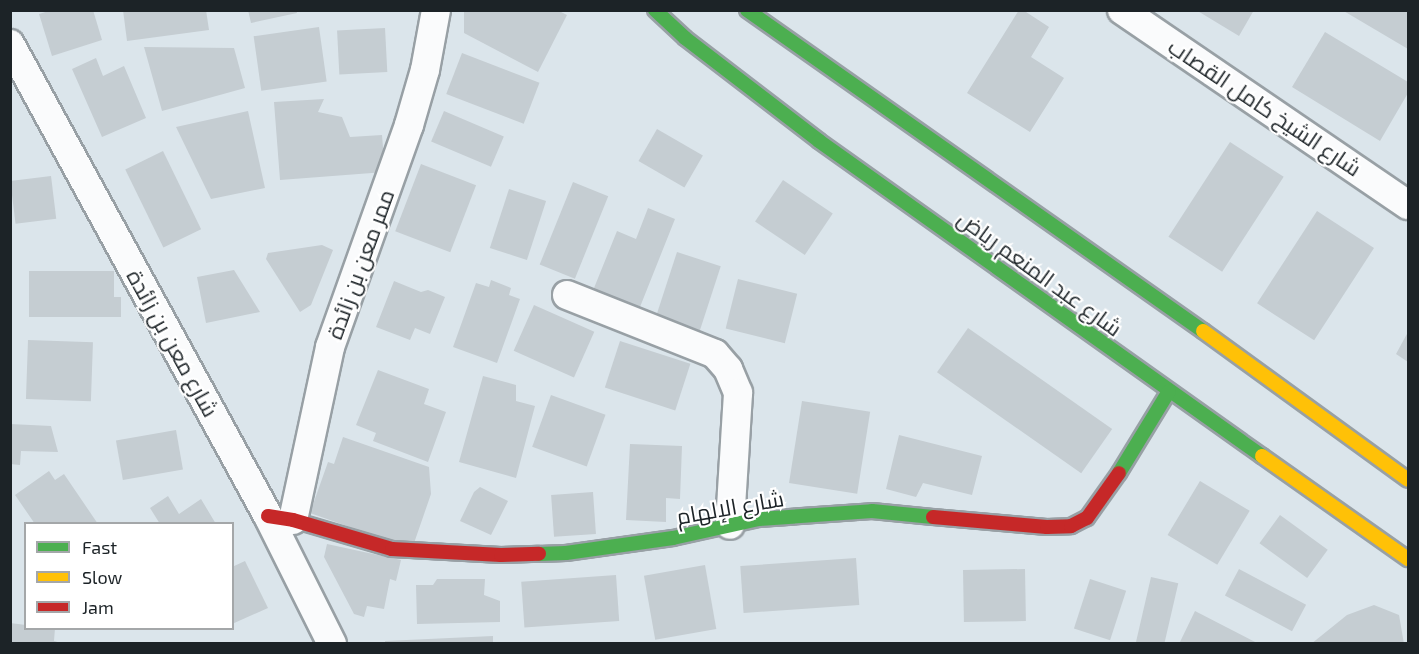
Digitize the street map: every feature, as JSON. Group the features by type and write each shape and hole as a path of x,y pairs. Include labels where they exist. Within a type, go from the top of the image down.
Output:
{"main road":[{"name":"شارع عبد المنعم رياض","path":"655,10 685,38 819,141 1408,559"},
{"name":"شارع عبد المنعم رياض","path":"747,10 1120,271 1408,480"},
{"name":"شارع الإلهام","path":"280,518 392,549 501,555 566,553 673,538 759,519 872,511 1047,527 1071,526 1087,518 1103,498 1169,391"}],"street":[{"name":"ممر معن بن زائدة","path":"280,518 330,347 409,125 425,70 436,10"},
{"name":"شارع الشيخ كامل القصاب","path":"1122,10 1408,205"},
{"name":"شارع معن بن زائدة","path":"10,44 280,518 332,644"},
{"path":"567,295 715,354 728,369 738,393 730,525"}],"building":[{"path":"52,10 93,10 102,40 52,56 39,14"},
{"path":"123,10 206,10 209,30 127,41"},
{"path":"248,10 296,10 297,13 251,23"},
{"path":"464,10 557,10 567,15 538,72 464,33"},
{"path":"1019,10 1023,10 1049,27 1031,57 1064,78 1030,132 967,93"},
{"path":"1196,10 1254,10 1239,36"},
{"path":"1342,10 1408,10 1408,49"},
{"path":"319,27 327,81 261,91 254,36"},
{"path":"385,28 387,72 339,74 337,31"},
{"path":"1325,32 1408,82 1408,93 1380,141 1292,87"},
{"path":"144,47 234,48 245,88 162,111"},
{"path":"462,53 539,83 524,124 446,94"},
{"path":"96,58 103,76 124,66 146,118 102,137 72,69"},
{"path":"324,99 318,112 342,117 350,137 382,135 385,172 280,180 274,102"},
{"path":"248,111 265,188 211,199 176,127"},
{"path":"444,111 504,136 491,167 431,141"},
{"path":"657,129 703,156 684,188 638,161"},
{"path":"1230,142 1284,177 1222,272 1168,237"},
{"path":"163,151 201,229 163,248 125,169"},
{"path":"421,164 476,185 450,252 395,231"},
{"path":"51,176 56,219 16,224 10,181"},
{"path":"783,180 833,214 805,255 755,221"},
{"path":"573,182 608,196 575,279 540,265"},
{"path":"509,189 546,201 527,260 490,248"},
{"path":"648,208 675,219 638,312 592,293 617,231 636,239"},
{"path":"1317,211 1374,248 1314,340 1257,303"},
{"path":"322,245 333,250 311,305 300,312 266,259 268,253"},
{"path":"677,252 721,266 699,333 655,319"},
{"path":"234,270 260,312 206,323 197,277"},
{"path":"29,271 114,271 114,297 121,297 121,317 29,317"},
{"path":"738,279 797,294 785,343 726,328"},
{"path":"491,280 511,288 509,295 520,299 497,363 453,347 476,283 489,287"},
{"path":"394,281 421,292 428,290 445,297 430,334 415,328 410,340 376,327"},
{"path":"534,305 594,332 574,378 514,351"},
{"path":"968,328 1112,429 1081,473 937,372"},
{"path":"1408,332 1408,362 1396,354"},
{"path":"28,340 93,342 91,401 26,399"},
{"path":"620,341 690,364 675,410 605,388"},
{"path":"378,370 429,389 424,404 446,412 428,462 373,441 376,433 356,425"},
{"path":"483,376 516,385 516,401 535,406 516,478 459,462"},
{"path":"551,395 606,415 587,467 532,447"},
{"path":"802,401 870,412 857,494 789,483"},
{"path":"10,424 51,426 58,452 21,451 20,465 10,464"},
{"path":"176,430 183,469 123,480 116,441"},
{"path":"899,435 982,456 972,495 923,483 916,497 886,489"},
{"path":"343,437 429,467 431,494 412,549 310,513 328,462 334,464"},
{"path":"630,444 682,446 680,499 666,498 666,522 626,520"},
{"path":"49,471 55,480 64,474 97,522 34,522 15,495"},
{"path":"1200,481 1250,511 1217,565 1168,535"},
{"path":"480,487 508,501 491,535 460,521 474,492"},
{"path":"593,492 596,534 554,537 551,495"},
{"path":"168,496 179,514 201,499 215,522 159,522 150,508"},
{"path":"1280,515 1328,550 1307,578 1259,543"},
{"path":"327,544 401,560 396,581 390,579 384,609 367,606 364,617 354,614 324,557"},
{"path":"856,558 859,605 744,613 740,566"},
{"path":"245,561 268,608 234,623 234,566"},
{"path":"705,565 716,629 655,640 644,576"},
{"path":"1025,569 1026,621 964,622 963,570"},
{"path":"1239,569 1306,605 1292,631 1225,595"},
{"path":"616,575 619,621 524,628 521,582"},
{"path":"1151,577 1178,583 1164,644 1136,643"},
{"path":"437,579 485,579 484,595 500,601 500,622 417,624 416,585 433,585"},
{"path":"1090,579 1126,591 1110,640 1074,628"},
{"path":"1374,605 1399,615 1404,644 1311,644 1347,615"},
{"path":"1195,611 1259,644 1179,644"},
{"path":"10,623 24,625 24,630 55,630 54,641 65,644 10,644"},
{"path":"493,636 493,644 385,644 385,641"}],"traffic: fast":[{"path":"655,10 685,38 819,141 1262,456"},
{"path":"747,10 1203,331"},
{"path":"1119,473 1169,391"},
{"path":"539,554 566,553 673,538 759,519 872,511 933,517"}],"traffic: slow":[{"path":"1203,331 1408,480"},
{"path":"1262,456 1408,559"}],"traffic: jam":[{"path":"933,517 1047,527 1071,526 1087,518 1119,473"},
{"path":"268,516 293,520 392,549 501,555 539,554"}]}
